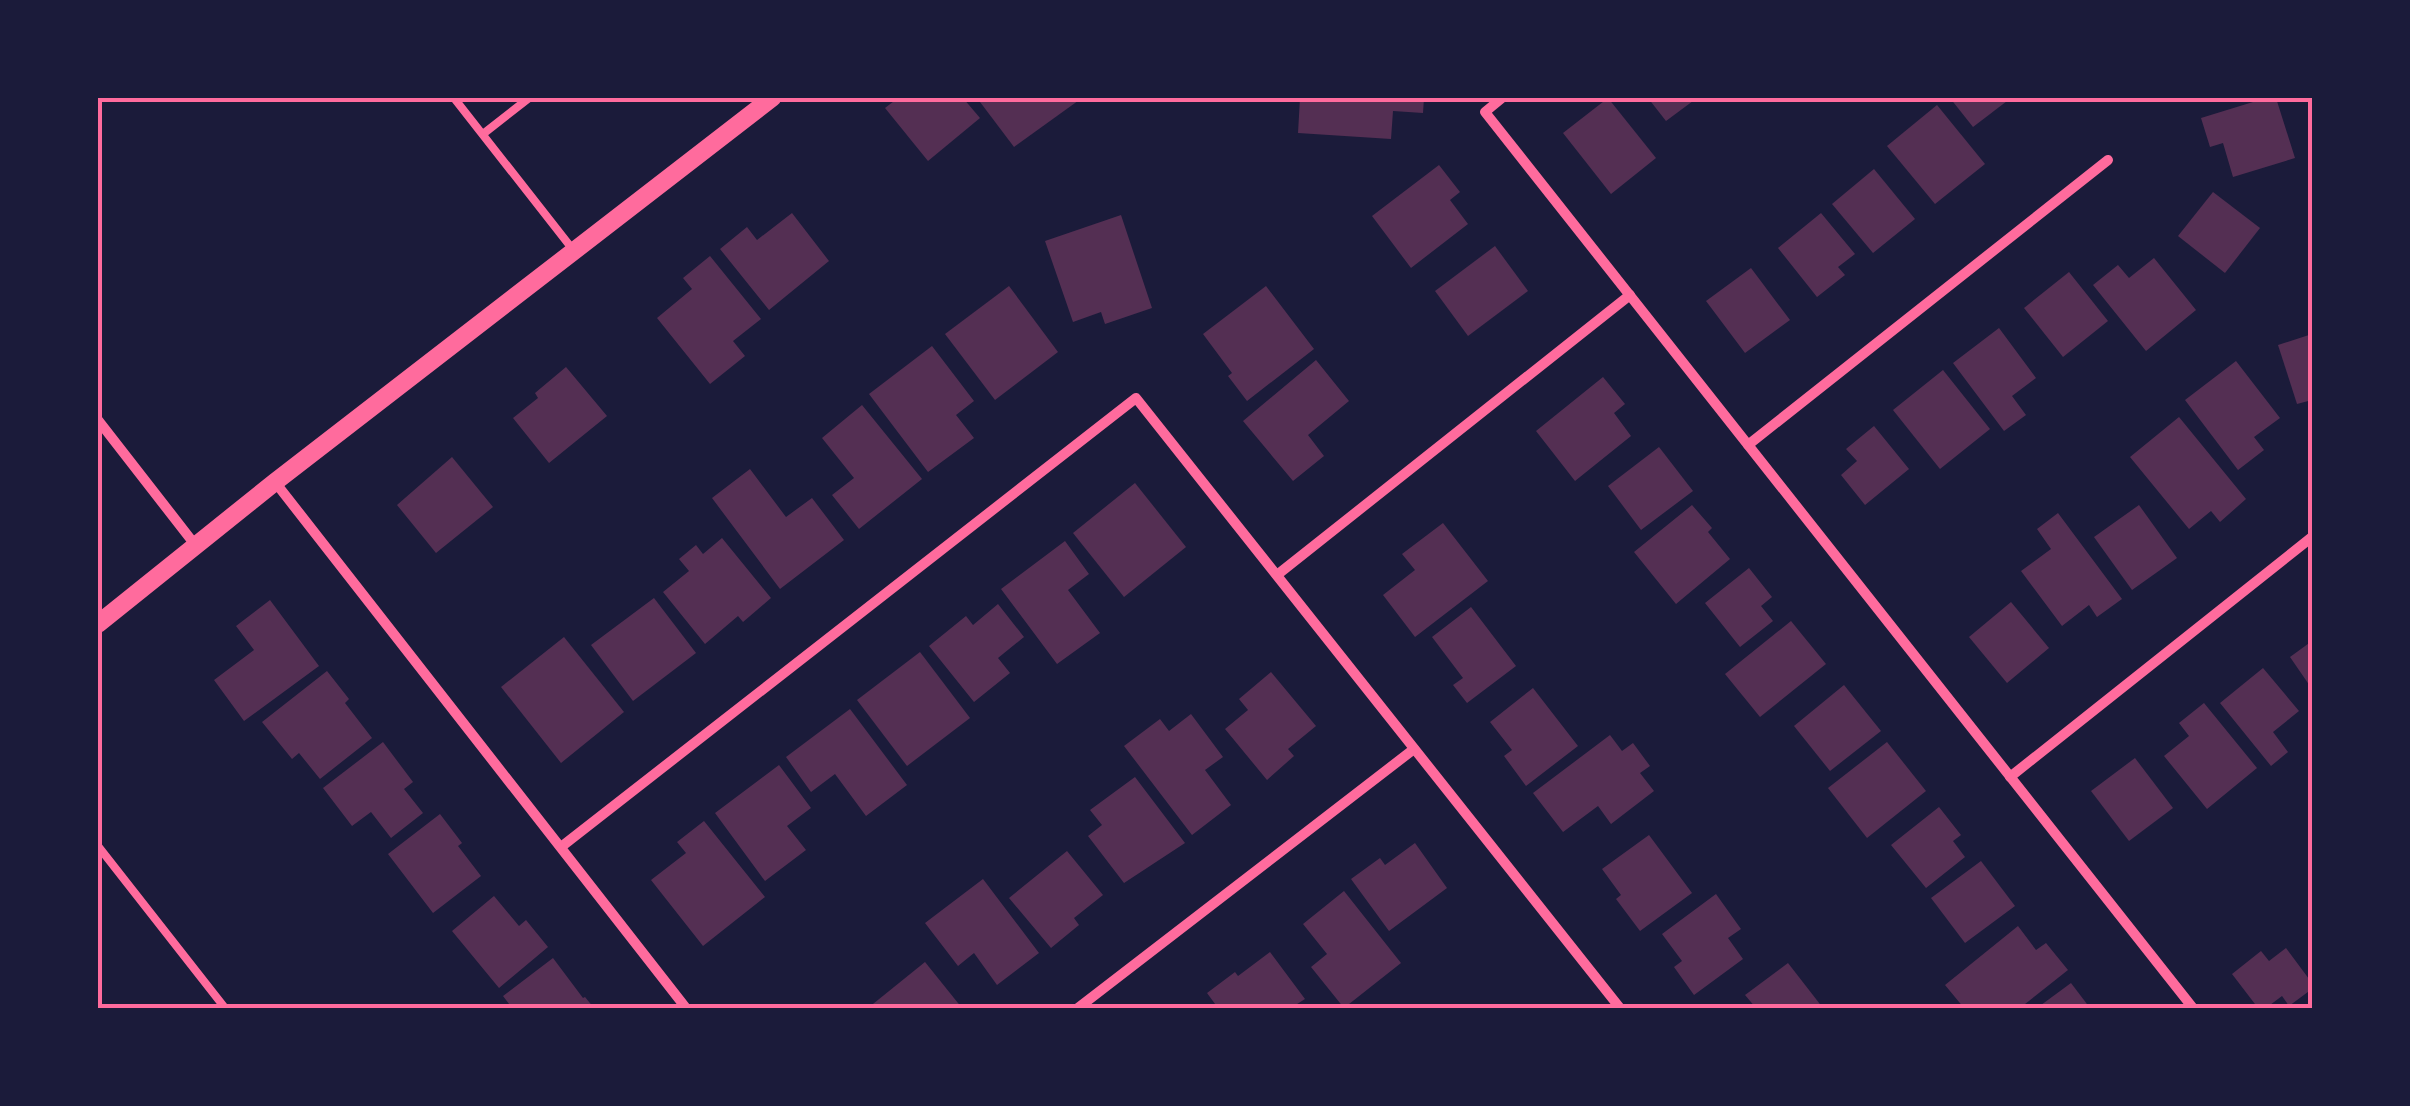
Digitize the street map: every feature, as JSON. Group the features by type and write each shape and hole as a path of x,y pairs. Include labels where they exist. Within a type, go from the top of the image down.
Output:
{"street":[{"path":"98,624 275,482 772,98"},
{"path":"1502,98 1485,112 2193,1008"},
{"path":"1748,445 2108,160"},
{"path":"1277,575 1630,294"},
{"path":"561,846 1136,398 1620,1008"},
{"path":"98,420 196,546"},
{"path":"275,482 686,1008"},
{"path":"2010,776 2312,538"},
{"path":"1078,1008 1414,748"}],"lane":[{"path":"454,98 574,250"},
{"path":"483,134 528,98"},
{"path":"98,846 225,1008"}],"building":[{"path":"898,98 963,98 980,118 928,161 885,108"},
{"path":"977,98 1082,98 1014,147"},
{"path":"1300,98 1424,98 1423,113 1393,111 1391,139 1298,133"},
{"path":"1608,98 1656,158 1611,194 1563,133"},
{"path":"1648,98 1697,98 1666,121"},
{"path":"1950,98 2011,98 1973,127"},
{"path":"2276,98 2295,158 2233,177 2223,143 2210,147 2201,118"},
{"path":"1937,105 1985,164 1935,204 1887,146"},
{"path":"1439,165 1460,192 1450,200 1468,224 1411,268 1372,216"},
{"path":"1874,169 1915,219 1873,253 1832,204"},
{"path":"2213,192 2260,228 2225,273 2178,236"},
{"path":"792,213 829,261 769,310 720,249 747,227 757,240"},
{"path":"1821,213 1855,254 1838,267 1845,275 1817,297 1778,248"},
{"path":"1121,215 1152,308 1105,324 1101,312 1073,322 1045,241"},
{"path":"1495,246 1528,291 1468,336 1435,291"},
{"path":"710,256 761,319 733,341 745,356 710,384 657,318 692,289 683,278"},
{"path":"2154,258 2196,310 2146,351 2093,285 2118,265 2129,278"},
{"path":"1751,268 1790,320 1745,353 1706,301"},
{"path":"2069,272 2108,321 2063,357 2024,308"},
{"path":"1009,286 1058,352 995,400 945,334"},
{"path":"1266,286 1314,349 1247,401 1203,334"},
{"path":"1999,328 2036,378 2012,396 2026,415 2004,431 1953,363"},
{"path":"2312,334 2312,400 2297,404 2278,345"},
{"path":"932,346 974,401 956,415 974,438 928,472 869,394"},
{"path":"1316,360 1349,401 1308,435 1324,456 1293,481 1243,421"},
{"path":"2236,361 2280,418 2254,437 2264,450 2238,470 2185,400"},
{"path":"566,367 607,416 549,463 513,418"},
{"path":"1943,370 1990,429 1940,469 1893,410"},
{"path":"1603,377 1625,404 1614,413 1631,436 1575,481 1536,431"},
{"path":"862,405 922,479 859,529 832,495 854,478 822,438"},
{"path":"2179,417 2246,499 2220,522 2211,511 2189,529 2130,457"},
{"path":"1874,426 1909,469 1865,505 1841,475 1857,461 1846,449"},
{"path":"1659,447 1693,491 1641,530 1608,486"},
{"path":"452,457 493,507 436,553 397,505"},
{"path":"750,469 786,517 812,498 844,540 780,589 712,498"},
{"path":"1135,483 1186,547 1124,597 1073,533"},
{"path":"1692,505 1712,528 1708,532 1730,559 1676,604 1634,552"},
{"path":"2139,505 2177,558 2132,590 2094,537"},
{"path":"2058,513 2122,599 2097,617 2089,605 2062,626 2021,571 2051,549 2037,529"},
{"path":"1443,523 1488,581 1415,637 1383,595 1415,570 1402,554"},
{"path":"722,538 771,598 743,622 738,616 705,644 663,592 689,571 679,559 696,545 703,554"},
{"path":"1065,541 1089,574 1068,590 1100,633 1057,664 1001,589"},
{"path":"1749,568 1772,597 1761,606 1773,621 1740,647 1705,603"},
{"path":"654,598 696,653 633,701 591,645"},
{"path":"270,600 319,666 244,721 214,680 254,650 236,626"},
{"path":"2011,602 2049,648 2007,683 1969,637"},
{"path":"998,604 1024,637 998,658 1010,673 974,702 929,646 966,616 973,625"},
{"path":"1471,607 1516,666 1467,703 1453,685 1463,678 1432,637"},
{"path":"1791,621 1826,664 1760,717 1725,674"},
{"path":"564,637 624,712 561,763 501,687"},
{"path":"2312,641 2312,689 2290,657"},
{"path":"920,652 970,718 907,766 857,700"},
{"path":"2263,668 2299,711 2273,732 2288,752 2271,766 2220,703"},
{"path":"327,671 372,738 320,779 299,753 292,759 262,722"},
{"path":"1271,672 1316,726 1288,749 1294,756 1267,780 1225,729 1248,710 1239,699"},
{"path":"1844,685 1881,731 1830,771 1794,726"},
{"path":"1533,688 1578,746 1526,786 1504,756 1512,750 1490,722"},
{"path":"2204,703 2257,768 2207,809 2164,756 2189,736 2179,723"},
{"path":"850,709 907,785 866,816 835,774 811,792 786,757"},
{"path":"1191,714 1223,757 1205,770 1231,805 1192,835 1124,746 1160,719 1169,731"},
{"path":"1610,735 1622,751 1633,743 1650,766 1640,773 1654,791 1611,824 1598,806 1563,832 1533,793"},
{"path":"383,742 413,782 404,789 423,813 391,838 371,812 352,826 323,788"},
{"path":"1887,742 1926,791 1867,838 1828,788"},
{"path":"2135,758 2173,808 2129,841 2091,791"},
{"path":"779,765 811,808 787,826 806,850 765,881 715,813"},
{"path":"1135,777 1185,843 1124,883 1088,836 1102,825 1090,810"},
{"path":"1939,807 1961,835 1953,841 1965,857 1926,888 1891,845"},
{"path":"440,814 481,876 433,913 388,854"},
{"path":"704,821 765,897 703,946 651,880 686,853 677,842"},
{"path":"1649,835 1692,893 1640,931 1616,899 1621,895 1602,869"},
{"path":"1415,843 1447,888 1389,931 1351,879 1380,858 1385,865"},
{"path":"1067,851 1103,895 1074,918 1079,925 1051,948 1009,898"},
{"path":"1981,861 2015,906 1965,943 1931,898"},
{"path":"983,879 1039,953 997,985 974,953 958,966 925,923"},
{"path":"1344,891 1401,963 1344,1008 1311,967 1327,954 1303,924"},
{"path":"1716,894 1741,929 1728,938 1743,959 1694,995 1674,967 1682,961 1662,934"},
{"path":"494,896 519,926 526,920 548,947 499,988 452,931"},
{"path":"2018,926 2036,950 2046,943 2068,970 2020,1008 1964,1008 1945,985"},
{"path":"2286,948 2312,983 2312,989 2289,1006 2282,996 2266,1008 2258,1008 2232,974 2261,951 2269,961"},
{"path":"1270,952 1305,999 1291,1008 1218,1008 1207,993"},
{"path":"553,958 594,1008 512,1008 503,996"},
{"path":"925,962 962,1008 868,1008"},
{"path":"1788,963 1823,1008 1756,1008 1745,995"},
{"path":"2071,983 2090,1008 2037,1008"}]}
